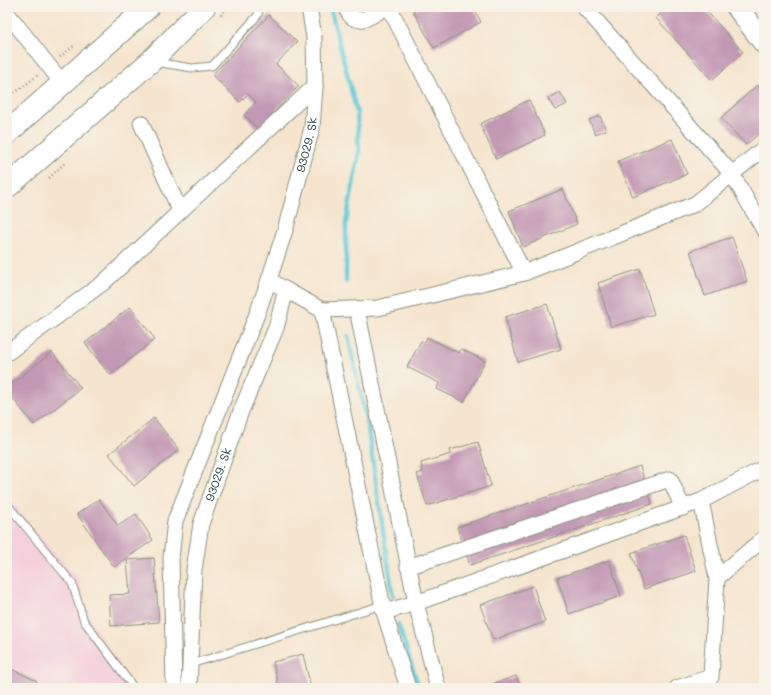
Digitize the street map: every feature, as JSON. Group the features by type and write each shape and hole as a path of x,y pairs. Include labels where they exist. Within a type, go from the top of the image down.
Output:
{"main road":[{"path":"7,133 148,7"},
{"path":"7,187 151,61 204,7"},
{"path":"737,7 764,43"}],"street":[{"name":"93029. Sk","path":"174,688 171,558 175,521 269,280 286,227 312,128 315,86 314,37 309,7"},
{"path":"346,7 348,13 354,18 366,20 385,7"},
{"path":"389,7 524,273"},
{"path":"584,7 732,174 764,230"},
{"path":"7,13 63,84"},
{"path":"7,353 104,283 315,86"},
{"path":"141,122 180,211"},
{"path":"269,280 322,310 378,308 524,273 695,204 764,148"},
{"name":"93029. Sk","path":"189,688 194,570 202,524 241,411 276,328 286,290"},
{"path":"357,309 408,567 438,688"},
{"path":"322,310 383,608 408,688"},
{"path":"222,403 241,411"},
{"path":"383,608 416,603 683,508 701,501 764,468"},
{"path":"408,567 670,479 683,508"},
{"path":"677,688 711,677 717,578 701,501"},
{"path":"173,538 199,540"},
{"path":"717,578 764,538"}],"lane":[{"path":"151,61 192,68 212,66 258,15 260,7"},
{"path":"7,504 72,583 84,621 134,688"},
{"path":"191,664 383,608"}],"path":[{"path":"8,98 80,41"}],"shaded area":[{"path":"7,495 34,530 77,577 91,620 130,683 127,688 7,688"}],"building":[{"path":"421,7 473,7 481,22 434,48 413,11"},
{"path":"667,7 703,7 743,52 712,80 656,18"},
{"path":"269,15 297,42 276,64 299,86 258,129 244,115 256,102 248,94 240,102 212,75"},
{"path":"757,85 764,93 764,129 746,145 721,118"},
{"path":"560,92 567,104 555,110 548,99"},
{"path":"529,100 545,135 496,159 480,124"},
{"path":"600,116 606,130 595,134 589,120"},
{"path":"672,139 687,174 633,197 618,161"},
{"path":"563,189 577,224 523,247 509,211"},
{"path":"732,237 747,281 705,296 690,251"},
{"path":"640,269 654,314 611,327 598,283"},
{"path":"547,304 561,349 518,362 505,317"},
{"path":"130,307 155,339 110,375 85,343"},
{"path":"427,337 459,353 461,349 485,361 464,402 437,389 439,383 407,367 421,341 425,342"},
{"path":"52,352 81,388 34,425 7,391 7,388"},
{"path":"154,418 179,450 134,486 109,454"},
{"path":"478,442 491,486 427,506 417,474 423,472 421,463 451,454 450,450"},
{"path":"640,466 652,504 470,565 457,527"},
{"path":"99,499 118,526 136,514 153,540 114,567 77,514"},
{"path":"684,535 696,571 644,589 631,553"},
{"path":"154,558 159,622 111,626 109,595 130,594 127,560"},
{"path":"609,560 621,596 569,614 557,578"},
{"path":"533,586 545,622 493,640 480,605"},
{"path":"303,654 311,688 279,688 273,662"},
{"path":"7,667 37,681 34,688 7,688"},
{"path":"516,676 521,688 481,688"}],"waterway":[{"path":"330,7 357,113 359,152 346,223 346,282"},
{"path":"348,336 367,423 393,596"},
{"path":"398,624 419,688"}]}
